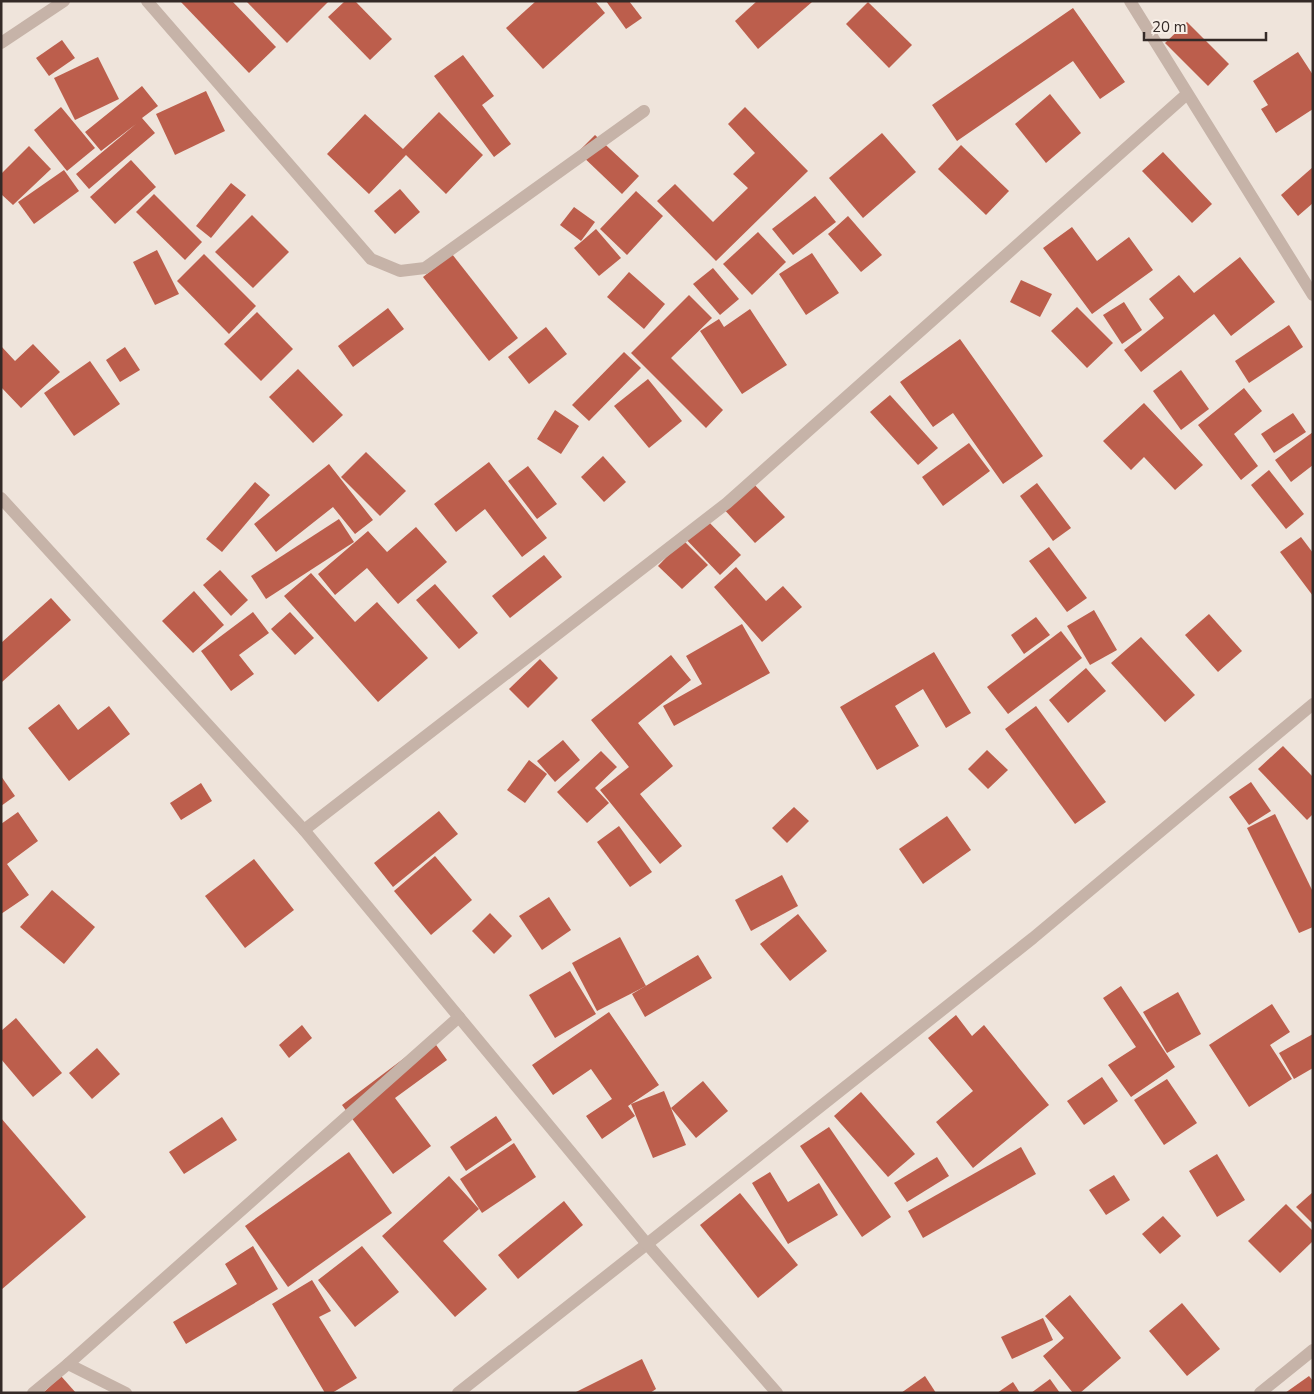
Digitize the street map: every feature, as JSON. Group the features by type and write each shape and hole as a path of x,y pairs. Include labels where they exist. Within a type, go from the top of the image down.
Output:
{"street":[{"path":"1,44 64,1"},
{"path":"147,1 371,259 400,272 425,268 644,111"},
{"path":"1130,1 1313,294"},
{"path":"304,830 728,503 1187,94"},
{"path":"1,498 304,830 647,1244 777,1393"},
{"path":"458,1393 1025,944 1313,704"},
{"path":"33,1393 459,1017"},
{"path":"1260,1393 1313,1350"},
{"path":"68,1364 126,1393"}],"building":[{"path":"180,1 232,1 276,47 249,73"},
{"path":"246,1 329,1 287,43"},
{"path":"345,1 355,1 392,39 370,60 328,17"},
{"path":"536,1 595,1 605,13 543,69 506,28"},
{"path":"606,1 629,1 642,18 626,29"},
{"path":"757,1 812,2 758,49 735,21"},
{"path":"868,2 912,45 889,68 846,24"},
{"path":"1073,8 1125,82 1100,99 1073,61 957,141 932,105"},
{"path":"1187,22 1229,64 1208,86 1165,43"},
{"path":"62,40 75,58 49,76 36,58"},
{"path":"1298,52 1313,75 1313,109 1276,133 1261,109 1268,105 1253,81"},
{"path":"463,55 494,96 482,105 511,144 494,157 434,76"},
{"path":"98,57 119,99 75,120 54,78"},
{"path":"142,86 158,106 142,118 155,133 89,189 76,174 136,124 101,151 85,132"},
{"path":"206,91 225,131 175,155 156,114"},
{"path":"1050,94 1081,133 1046,163 1015,124"},
{"path":"61,107 95,148 67,171 34,130"},
{"path":"745,107 808,171 716,261 657,201 675,184 713,222 748,188 733,174 755,153 728,124"},
{"path":"439,112 483,155 446,194 406,155 369,194 327,154 365,114 403,149"},
{"path":"882,133 916,172 863,218 829,178"},
{"path":"595,135 639,176 622,194 578,152"},
{"path":"961,145 1009,191 986,215 938,169"},
{"path":"29,146 51,169 13,205 1,194 1,174"},
{"path":"1163,152 1212,204 1192,223 1142,171"},
{"path":"131,160 156,187 115,224 90,197"},
{"path":"1313,167 1313,203 1298,216 1281,195"},
{"path":"64,170 79,191 34,224 18,202"},
{"path":"231,183 246,195 211,238 196,226"},
{"path":"400,189 420,212 395,234 374,211"},
{"path":"636,191 663,216 627,255 600,229"},
{"path":"154,194 202,242 185,260 136,212"},
{"path":"815,196 836,222 793,255 772,229"},
{"path":"574,207 595,222 581,241 560,225"},
{"path":"252,215 289,252 253,288 215,252"},
{"path":"848,216 882,255 861,272 828,234"},
{"path":"1072,227 1097,261 1129,237 1153,270 1092,314 1043,248"},
{"path":"596,229 621,258 599,276 574,248"},
{"path":"758,232 786,262 752,295 723,264"},
{"path":"157,250 179,294 155,305 133,262"},
{"path":"812,253 839,293 806,315 779,274"},
{"path":"204,254 256,306 229,334 177,281"},
{"path":"452,254 518,338 489,361 423,277"},
{"path":"1240,257 1275,302 1231,336 1214,314 1141,372 1124,350 1164,318 1149,299 1179,275 1194,293"},
{"path":"713,268 739,299 720,315 693,284"},
{"path":"629,272 665,304 644,329 607,297"},
{"path":"1021,280 1052,294 1040,317 1010,302"},
{"path":"689,295 712,318 671,358 723,410 706,428 631,353"},
{"path":"1124,302 1142,330 1122,344 1103,315"},
{"path":"1077,307 1113,343 1087,368 1051,331"},
{"path":"388,308 404,329 353,367 338,346"},
{"path":"750,309 787,365 742,394 700,331 719,319 724,327"},
{"path":"257,312 293,349 261,381 224,344"},
{"path":"1289,325 1303,347 1249,383 1235,361"},
{"path":"546,327 567,354 529,384 508,357"},
{"path":"960,339 1043,456 1003,484 953,413 933,427 900,382"},
{"path":"33,344 60,372 21,408 1,387 1,346 15,361"},
{"path":"125,347 140,370 120,382 106,360"},
{"path":"624,352 641,368 589,421 572,405"},
{"path":"90,361 120,404 74,436 44,393"},
{"path":"298,369 343,415 313,443 269,397"},
{"path":"1181,370 1209,409 1181,430 1153,391"},
{"path":"648,379 682,421 649,448 614,406"},
{"path":"1244,388 1262,411 1234,434 1258,466 1241,480 1198,425"},
{"path":"890,395 938,448 918,465 870,412"},
{"path":"1144,403 1203,465 1175,490 1144,457 1131,470 1103,441"},
{"path":"555,410 579,426 561,454 537,439"},
{"path":"1293,413 1306,432 1274,453 1261,434"},
{"path":"1313,432 1313,465 1291,482 1275,460"},
{"path":"969,443 990,471 943,506 922,477"},
{"path":"366,452 406,491 380,516 341,477"},
{"path":"603,456 626,482 604,502 581,477"},
{"path":"489,462 547,538 522,557 485,509 456,532 434,504"},
{"path":"329,464 373,520 355,534 333,507 276,552 254,524"},
{"path":"528,466 557,504 537,519 508,481"},
{"path":"1269,470 1304,514 1286,529 1251,485"},
{"path":"750,480 785,517 755,543 721,506"},
{"path":"255,482 270,495 222,552 206,539"},
{"path":"1037,483 1071,528 1053,541 1020,496"},
{"path":"703,516 741,555 720,575 683,536"},
{"path":"339,519 354,542 266,599 251,576"},
{"path":"416,527 447,562 398,604 367,568 335,595 318,574 368,531 387,552"},
{"path":"1301,537 1313,553 1313,596 1280,552"},
{"path":"683,540 708,565 682,589 658,566"},
{"path":"1049,547 1087,598 1067,612 1029,561"},
{"path":"544,555 562,577 510,618 492,596"},
{"path":"736,567 766,601 783,586 802,607 762,642 714,587"},
{"path":"220,570 248,600 231,616 203,585"},
{"path":"311,573 355,622 377,602 428,658 378,702 284,596"},
{"path":"435,584 478,633 459,649 416,600"},
{"path":"194,591 224,625 193,653 162,621"},
{"path":"51,598 71,620 2,682 1,643"},
{"path":"1094,610 1117,650 1090,665 1067,626"},
{"path":"253,612 269,633 239,655 254,674 231,691 201,651"},
{"path":"290,612 314,638 295,655 271,629"},
{"path":"1209,614 1242,651 1218,672 1185,635"},
{"path":"1036,617 1050,635 1024,654 1011,635"},
{"path":"742,624 770,673 674,726 663,706 702,684 686,656"},
{"path":"1061,631 1082,658 1008,714 987,687"},
{"path":"1141,637 1195,695 1165,722 1111,663"},
{"path":"934,652 971,713 946,728 923,689 895,706 919,746 877,770 840,707"},
{"path":"671,655 691,680 638,723 673,766 640,794 682,846 660,864 600,790 629,767 591,720"},
{"path":"540,659 558,678 528,708 509,689"},
{"path":"1086,668 1106,691 1068,723 1049,700"},
{"path":"59,704 78,730 109,706 130,734 69,781 28,728"},
{"path":"1036,706 1106,802 1075,824 1005,729"},
{"path":"563,740 580,760 555,782 537,761"},
{"path":"1283,746 1313,777 1313,814 1307,820 1258,769"},
{"path":"987,750 1008,770 988,789 968,769"},
{"path":"601,751 617,767 595,788 609,803 587,823 557,792"},
{"path":"529,760 547,774 525,803 507,790"},
{"path":"1,776 15,796 1,806"},
{"path":"1251,782 1271,811 1249,825 1229,797"},
{"path":"201,783 212,801 181,820 170,803"},
{"path":"794,807 809,821 787,843 772,828"},
{"path":"439,811 458,834 393,887 374,863"},
{"path":"18,812 38,841 7,864 29,895 1,914 1,824"},
{"path":"1275,814 1313,892 1313,927 1299,933 1247,828"},
{"path":"947,816 971,850 923,884 899,849"},
{"path":"619,826 652,872 630,887 597,842"},
{"path":"435,856 472,900 431,935 394,891"},
{"path":"254,859 294,910 245,948 205,896"},
{"path":"782,875 798,906 751,931 735,900"},
{"path":"52,890 95,927 64,964 20,927"},
{"path":"549,897 571,930 542,950 519,916"},
{"path":"490,913 512,936 494,954 472,931"},
{"path":"798,914 827,951 790,981 760,944"},
{"path":"620,937 646,986 597,1011 572,963"},
{"path":"698,955 712,978 645,1017 632,994"},
{"path":"570,971 596,1014 555,1038 529,995"},
{"path":"1121,986 1175,1067 1131,1097 1108,1065 1136,1047 1103,998"},
{"path":"1178,992 1201,1034 1167,1053 1143,1012"},
{"path":"1272,1004 1290,1032 1270,1045 1292,1079 1249,1107 1209,1045"},
{"path":"609,1012 659,1085 628,1106 635,1116 602,1139 586,1116 612,1099 591,1069 553,1095 532,1065"},
{"path":"956,1015 972,1036 984,1025 1049,1105 973,1168 936,1122 973,1091 928,1038"},
{"path":"16,1018 62,1073 33,1097 1,1059 1,1031"},
{"path":"302,1025 312,1038 289,1058 279,1045"},
{"path":"1313,1034 1313,1068 1294,1079 1279,1053"},
{"path":"431,1038 447,1060 395,1098 431,1146 393,1174 342,1105"},
{"path":"97,1048 120,1074 92,1099 69,1073"},
{"path":"1102,1077 1118,1101 1084,1125 1067,1101"},
{"path":"1167,1079 1197,1123 1164,1145 1134,1100"},
{"path":"703,1081 728,1111 696,1138 671,1108"},
{"path":"664,1091 686,1145 653,1158 631,1104"},
{"path":"861,1092 915,1154 888,1177 834,1116"},
{"path":"496,1116 512,1140 466,1171 450,1147"},
{"path":"222,1117 237,1140 184,1174 169,1152"},
{"path":"1,1118 86,1217 1,1290"},
{"path":"829,1127 891,1217 862,1237 800,1146"},
{"path":"514,1143 536,1177 482,1213 460,1179"},
{"path":"1021,1147 1036,1174 923,1238 908,1211"},
{"path":"349,1152 392,1213 288,1287 245,1226"},
{"path":"1217,1154 1245,1200 1217,1217 1189,1171"},
{"path":"937,1157 949,1176 907,1202 894,1183"},
{"path":"770,1172 788,1202 819,1183 838,1215 788,1244 752,1183"},
{"path":"1114,1175 1130,1200 1106,1215 1089,1190"},
{"path":"449,1176 479,1209 443,1241 487,1289 455,1317 382,1236"},
{"path":"1313,1192 1313,1224 1296,1207"},
{"path":"740,1193 798,1265 758,1298 700,1225"},
{"path":"564,1201 583,1225 518,1279 498,1255"},
{"path":"1286,1204 1313,1231 1313,1241 1280,1273 1248,1241"},
{"path":"1163,1216 1181,1236 1160,1254 1142,1234"},
{"path":"253,1246 278,1289 186,1344 173,1322 237,1284 225,1264"},
{"path":"362,1246 399,1292 355,1327 318,1280"},
{"path":"312,1280 331,1311 319,1317 357,1378 332,1393 325,1393 272,1304"},
{"path":"1070,1295 1121,1358 1080,1393 1073,1393 1043,1356 1064,1338 1045,1316"},
{"path":"1182,1303 1220,1349 1187,1376 1149,1331"},
{"path":"1043,1318 1053,1340 1012,1359 1001,1337"},
{"path":"642,1359 656,1389 650,1393 574,1393"},
{"path":"61,1376 76,1393 43,1393"},
{"path":"925,1376 936,1393 901,1393"},
{"path":"1309,1376 1313,1381 1313,1393 1285,1393"},
{"path":"1050,1379 1060,1393 1031,1393"},
{"path":"1013,1382 1020,1393 997,1393"}]}
